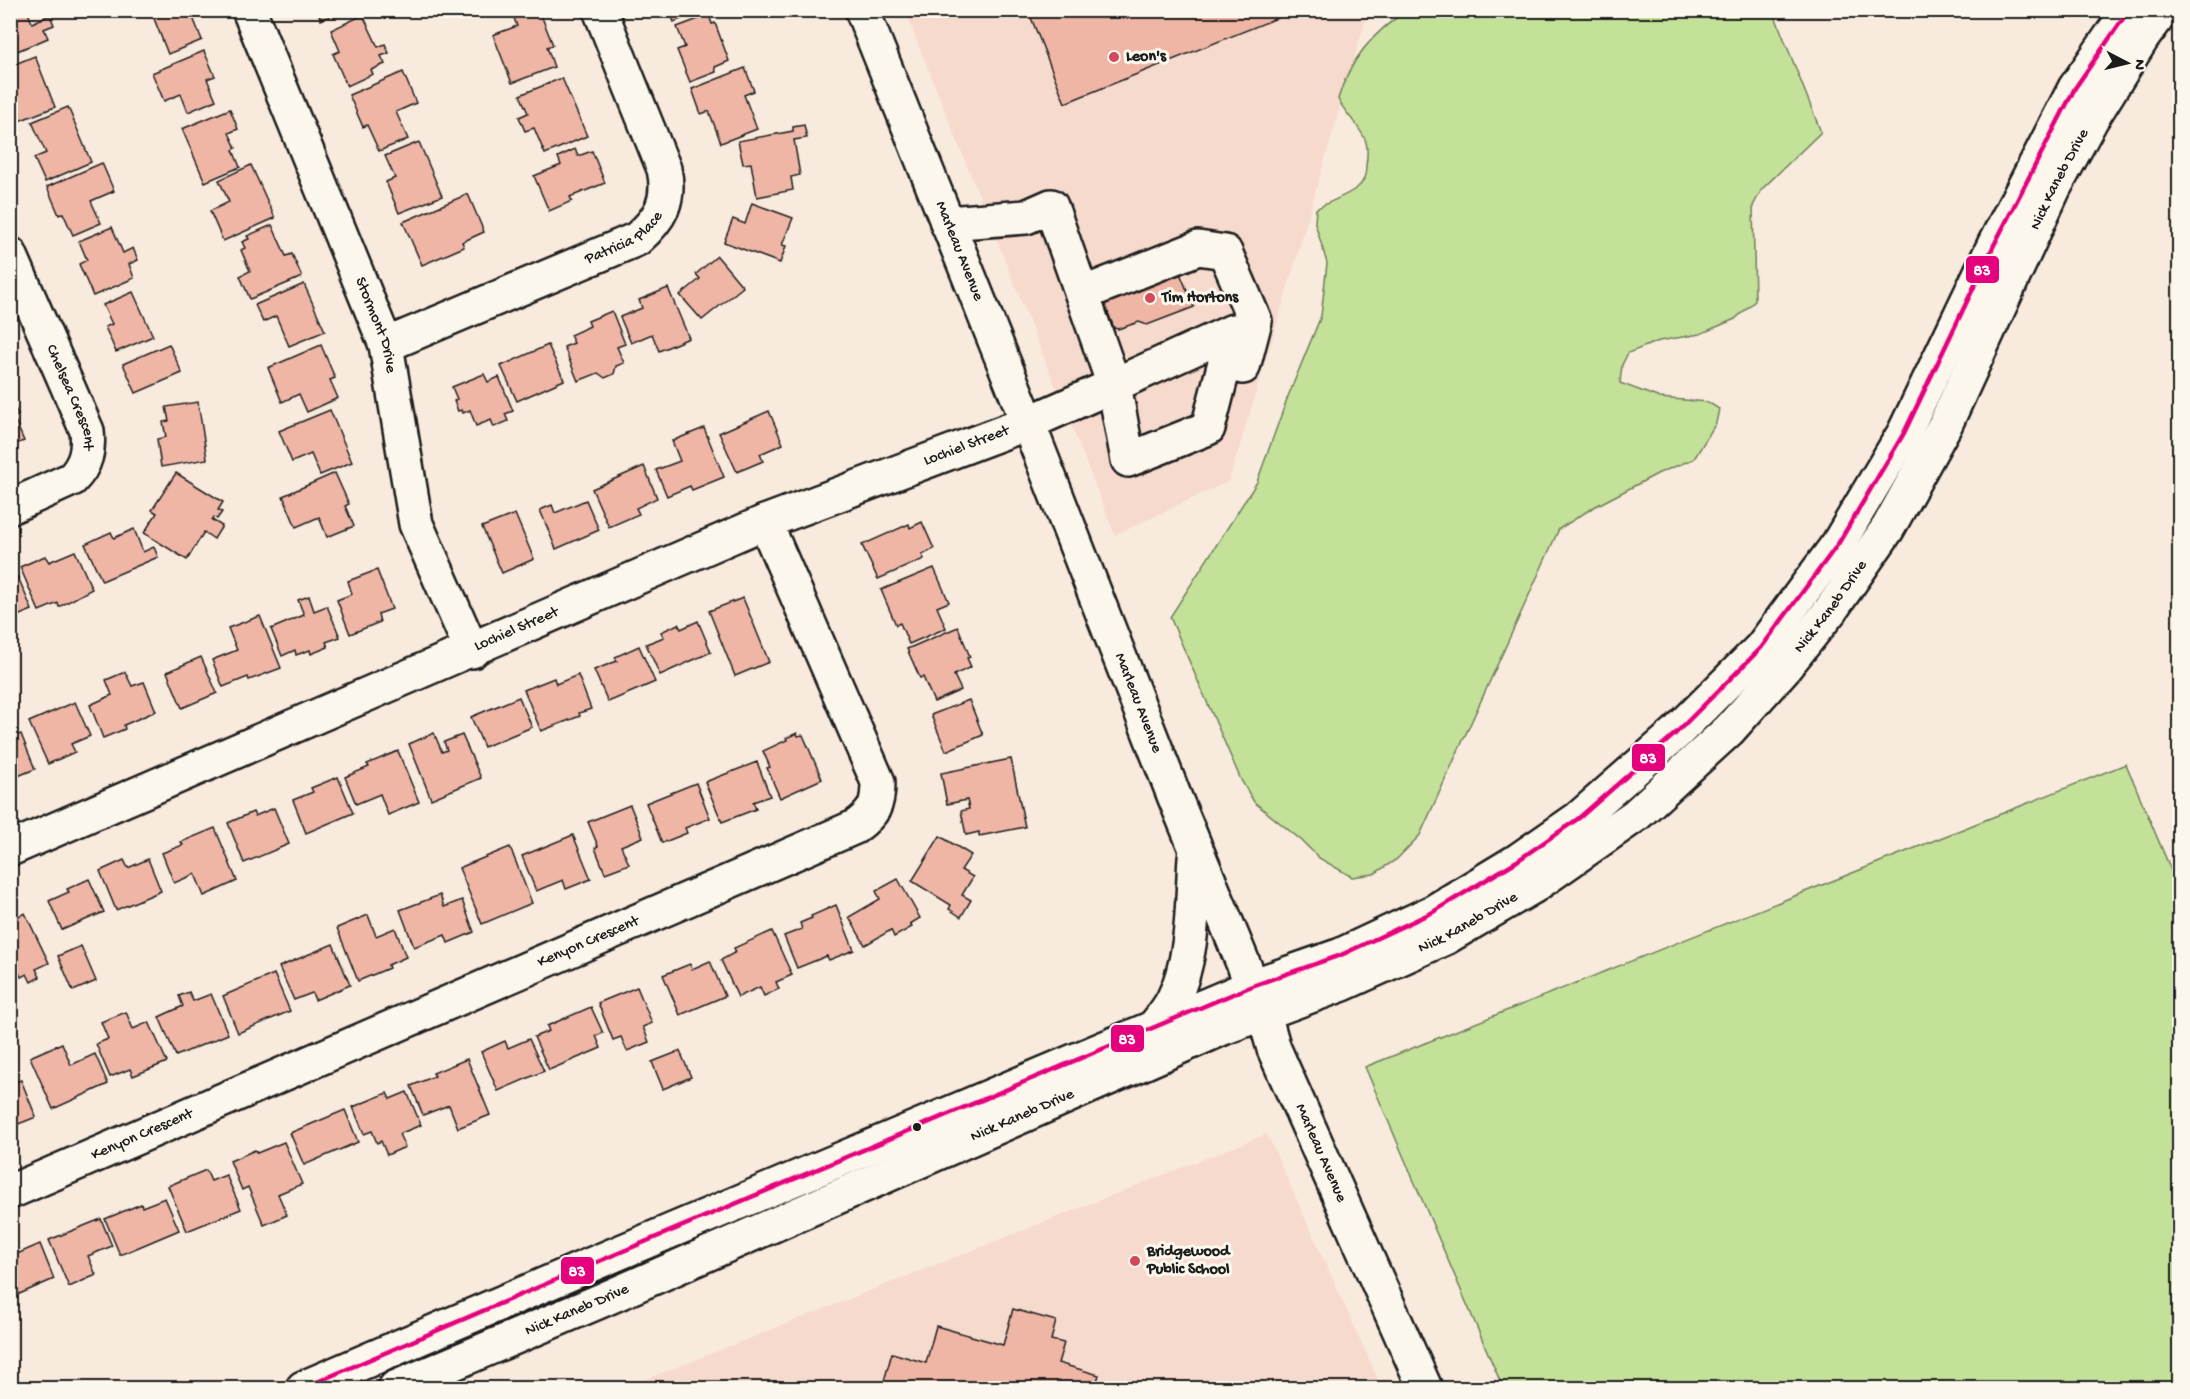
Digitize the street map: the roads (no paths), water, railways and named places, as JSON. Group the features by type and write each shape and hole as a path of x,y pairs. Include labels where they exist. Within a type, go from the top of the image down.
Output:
{"street":[{"name":"Stormont Drive","path":"249,10 386,345 416,524 472,651"},
{"name":"Patricia Place","path":"386,345 637,239 653,225 665,201 664,170 600,10"},
{"name":"Marleau Avenue","path":"862,10 1258,1000 1274,1049 1425,1389"},
{"name":"Nick Kaneb Drive","path":"395,1389 611,1297 1223,1028 1258,1000 1341,955 1433,912 1516,861 1588,810 1676,733 1761,648 1838,544 1904,433 1994,245 2075,88 2128,10"},
{"name":"Nick Kaneb Drive","path":"303,1389 1154,1027 1258,1000 1343,984 1445,938 1534,886 1636,815 1729,730 1786,666 1830,610 1888,528 1945,425 2054,188 2091,120 2143,37 2163,10"},
{"path":"947,223 1026,217 1051,206 1082,294 1114,384 1128,460 1230,417 1255,321 1226,252 1198,248 1082,294"},
{"name":"Chelsea Crescent","path":"10,254 87,431 88,446 85,460 79,472 72,479 10,507"},
{"name":"Lochiel Street","path":"10,849 472,651 765,522 1028,423 1233,331 1208,428"},
{"name":"Kenyon Crescent","path":"10,1192 833,837 855,827 870,816 878,800 879,782 765,522"},
{"path":"1154,1027 1172,1003 1181,980 1189,934 1196,849"}],"waterway":[{"path":"2180,783 2176,788 2180,798"}],"place":[{"name":"Leon's","path":"1114,57"},
{"name":"Tim Hortons","path":"1150,298"},
{"name":"Bridgewood Public School","path":"1135,1261"}]}
